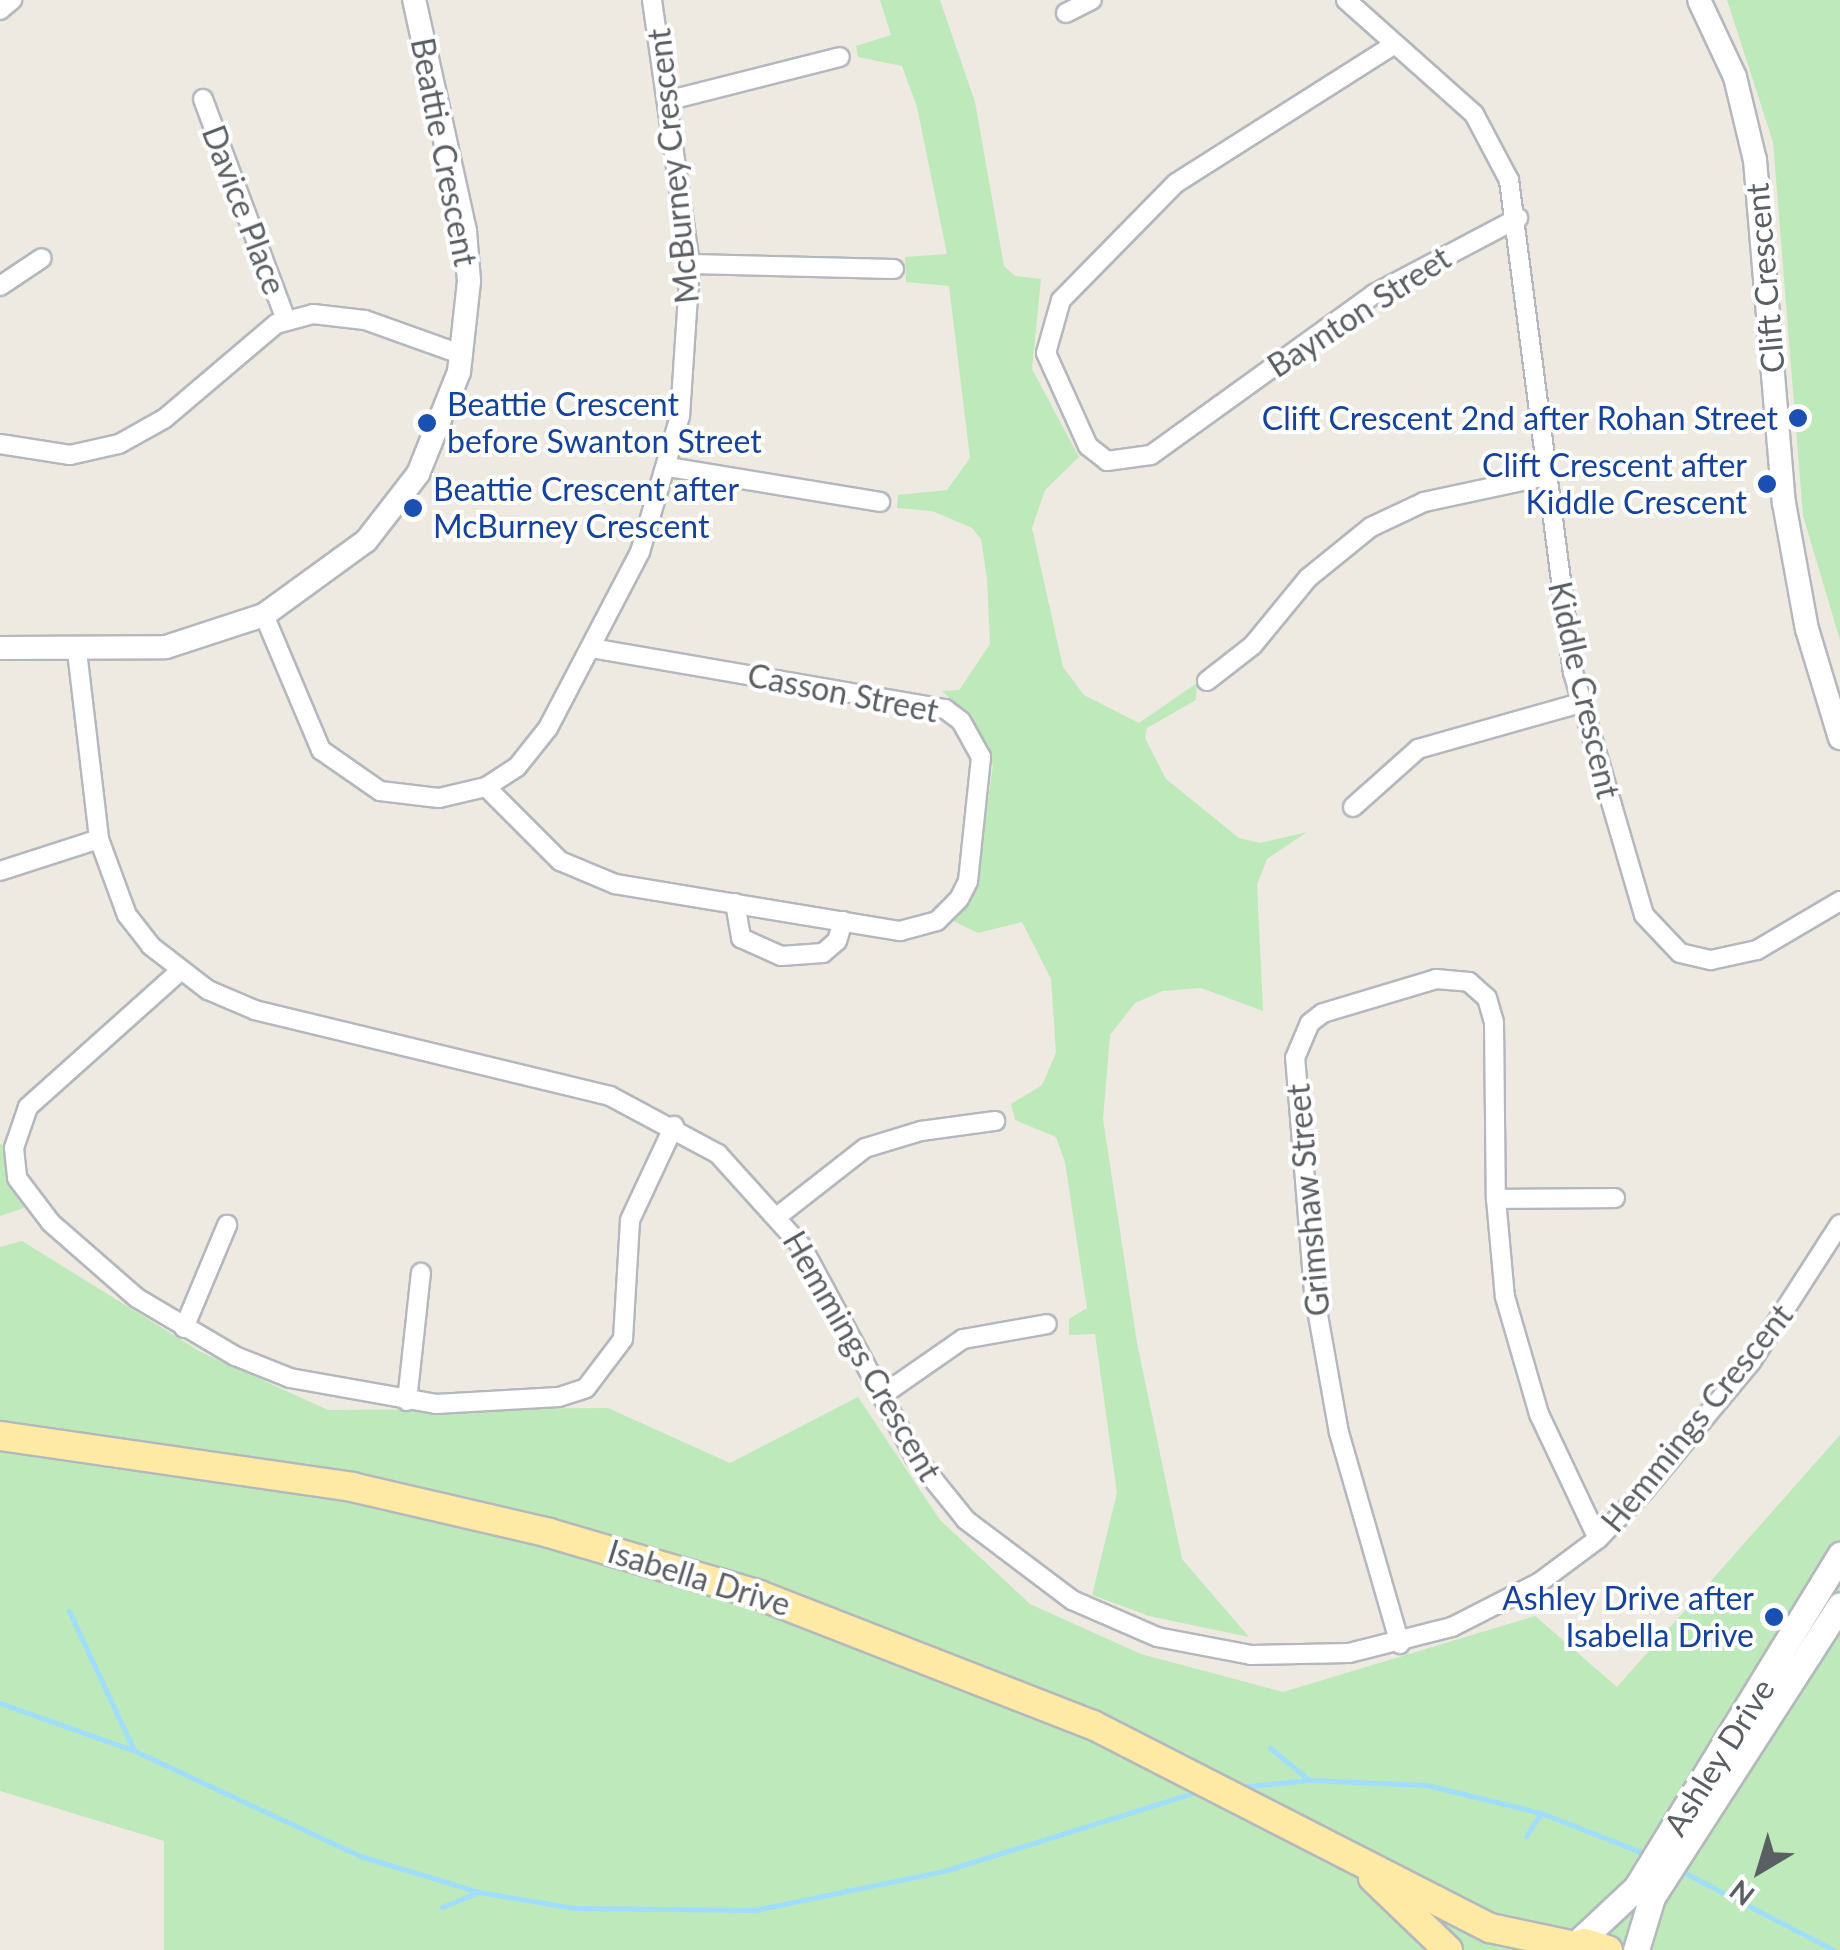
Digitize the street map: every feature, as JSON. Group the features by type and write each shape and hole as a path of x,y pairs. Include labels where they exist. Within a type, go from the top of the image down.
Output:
{"main road":[{"name":"Isabella Drive","path":"0,1436 317,1480 550,1532 878,1637 1164,1760 1490,1928 1563,1946 1608,1950"},
{"name":"Ashley Drive","path":"1694,1818 1840,1556"},
{"name":"Ashley Drive","path":"1563,1946 1644,1892 1840,1605"},
{"name":"Isabella Drive","path":"1354,1860 1448,1950"},
{"name":"Ashley Drive","path":"1636,1950 1644,1892"}],"street":[{"path":"0,10 12,0"},
{"name":"Beattie Crescent","path":"0,648 77,651 166,646 264,615 335,570 394,509 438,436 463,355 469,280 465,231 414,0"},
{"name":"McBurney Crescent","path":"486,787 534,749 592,648 640,552 669,467 688,365 690,264 670,100 652,0"},
{"path":"1066,13 1092,0"},
{"name":"Kiddle Crescent","path":"1346,0 1474,114 1501,163 1518,218 1556,576 1581,703 1644,914 1662,941 1700,959 1734,958 1840,901"},
{"name":"Clift Crescent","path":"1699,0 1735,77 1755,160 1784,504 1807,629 1840,738"},
{"name":"Baynton Street","path":"1395,44 1176,183 1061,300 1046,353 1088,446 1124,464 1151,455 1374,294 1518,218"},
{"path":"670,100 840,57"},
{"name":"Davice Place","path":"203,99 286,320"},
{"path":"0,286 42,258"},
{"path":"690,264 894,269"},
{"path":"0,444 54,455 118,444 164,419 250,342 286,320 340,314 463,355"},
{"path":"669,467 880,502"},
{"path":"1208,681 1252,646 1308,578 1370,527 1424,502 1545,476"},
{"path":"264,615 306,725 342,770 380,791 408,798 486,787"},
{"name":"Casson Street","path":"486,787 538,842 586,875 843,921 918,929 959,899 968,880 982,780 980,758 962,721 925,703 592,648"},
{"name":"Hemmings Crescent","path":"77,651 100,839 127,915 180,970 255,1010 564,1082 674,1126 731,1165 778,1216 931,1479 985,1538 1072,1600 1157,1636 1284,1657 1400,1644 1503,1604 1598,1539 1752,1362 1840,1224"},
{"path":"1353,807 1418,749 1581,703"},
{"path":"0,872 100,839"},
{"path":"735,903 742,938 781,956 823,954 837,941 843,921"},
{"path":"180,970 42,1089 22,1117 13,1157 26,1194 122,1286 184,1328 290,1378 406,1401 558,1398 602,1375 623,1340 627,1246 637,1194 674,1126"},
{"name":"Grimshaw Street","path":"1400,1644 1340,1434 1314,1292 1295,1058 1310,1023 1336,1008 1436,979 1476,986 1494,1022 1496,1199 1503,1282 1519,1357 1598,1539"},
{"path":"778,1216 865,1148 921,1131 995,1121"},
{"path":"1496,1199 1615,1198"},
{"path":"184,1328 227,1225"},
{"path":"406,1401 420,1273"},
{"path":"881,1396 963,1339 1048,1324"}],"green space":[{"path":"880,0 940,0 975,102 1004,266 1015,276 1041,279 1032,369 1079,457 1045,490 1032,528 1063,667 1084,695 1139,723 1197,683 1196,700 1147,728 1145,738 1166,779 1239,838 1260,843 1307,832 1267,859 1257,885 1263,1011 1201,988 1163,991 1135,1003 1110,1035 1103,1119 1137,1343 1182,1559 1249,1637 1149,1616 1092,1595 1117,1493 1095,1334 1069,1335 1069,1319 1087,1308 1065,1162 1056,1137 1015,1120 1011,1104 1042,1085 1056,1053 1051,979 1022,922 978,933 951,920 977,880 993,765 975,723 942,691 959,690 990,644 987,579 981,539 972,528 932,511 897,508 898,495 947,490 970,458 949,286 906,282 905,257 947,254 917,107 902,66 858,57 856,46 891,35"},
{"path":"1727,0 1840,0 1840,640 1803,516 1773,142"},
{"path":"0,1144 14,1148 27,1207 0,1216"},
{"path":"22,1241 201,1352 328,1410 608,1408 730,1463 858,1397 940,1520 1030,1604 1141,1654 1283,1692 1535,1616 1617,1687 1840,1435 1840,1950 164,1950 164,1841 0,1791 0,1247"}],"waterway":[{"path":"69,1611 133,1748"},
{"path":"0,1703 135,1751 360,1856 479,1892 574,1908 755,1910 944,1871 1196,1792"},
{"path":"1270,1748 1309,1780"},
{"path":"1241,1787 1309,1780 1427,1785 1541,1813 1649,1855"},
{"path":"1526,1836 1541,1813"},
{"path":"1681,1871 1834,1950"},
{"path":"442,1907 476,1893"}],"place":[{"name":"Clift Crescent 2nd after Rohan Street","path":"1798,418"},
{"name":"Beattie Crescent before Swanton Street","path":"427,423"},
{"name":"Clift Crescent after Kiddle Crescent","path":"1767,484"},
{"name":"Beattie Crescent after McBurney Crescent","path":"413,508"},
{"name":"Ashley Drive after Isabella Drive","path":"1774,1617"}]}
